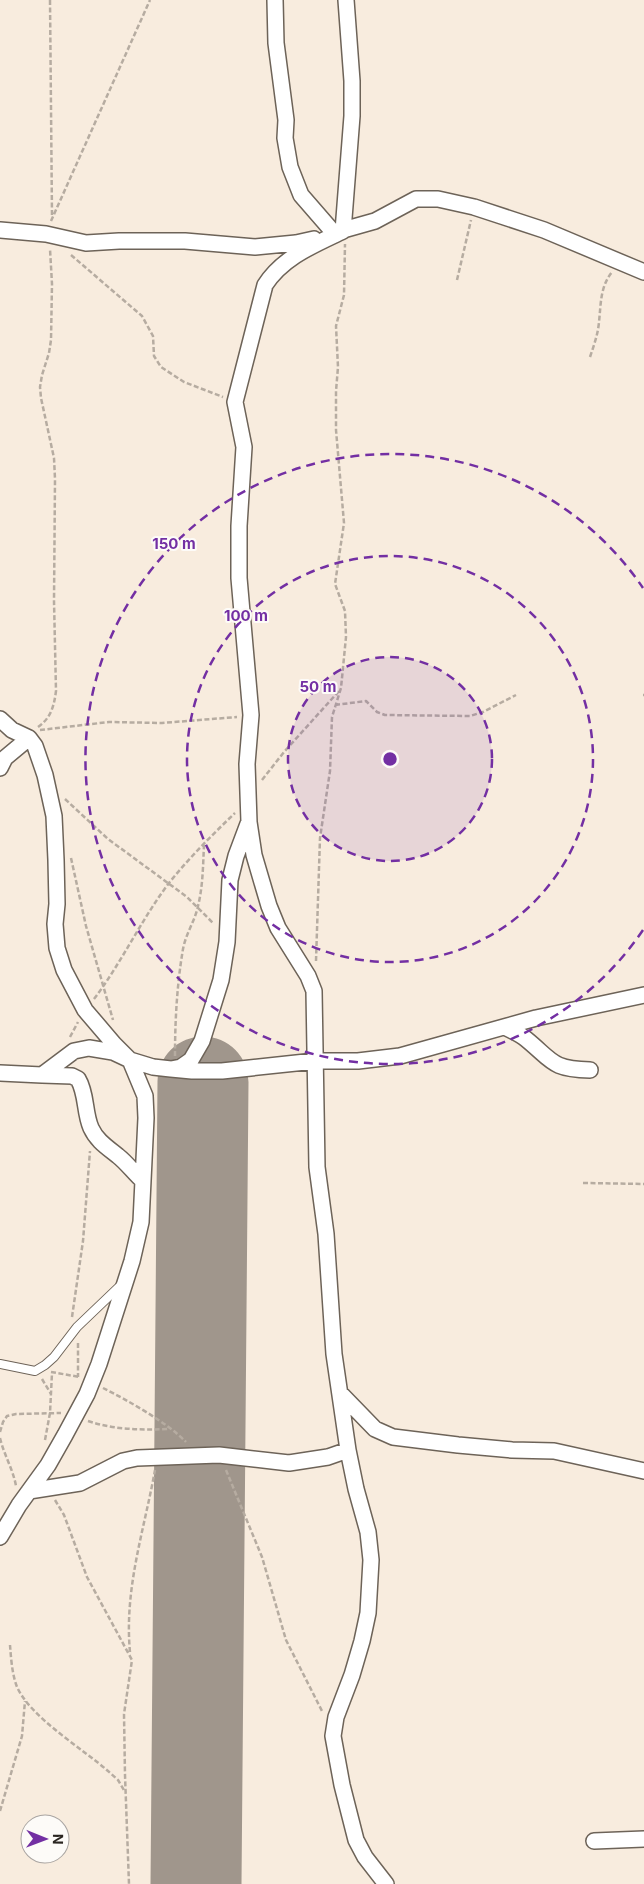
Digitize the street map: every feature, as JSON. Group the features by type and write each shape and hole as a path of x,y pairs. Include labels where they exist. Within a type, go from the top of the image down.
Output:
{"street":[{"path":"275,0 276,43 286,120 285,138 290,167 301,195 341,231"},
{"path":"341,231 352,116 352,81 346,0"},
{"path":"0,230 48,235 86,243 185,241 255,246 296,243 375,221 416,199 438,199 474,207 544,230 644,272"},
{"path":"341,231 296,255 272,274 265,285 235,402 244,447 239,526 239,570 250,715 248,764 249,822 254,855 268,906 278,928 308,976 314,990 318,1167 326,1234 334,1354 348,1450 368,1532 371,1560 368,1613 362,1641 352,1675 336,1717 333,1736 342,1785 356,1840 364,1857 386,1884"},
{"path":"0,719 6,728 29,738 41,759 54,816 57,948 64,970 85,1010 107,1038 130,1060 145,1096 146,1149 141,1222 127,1279 85,1383 75,1417 36,1490 19,1505 0,1537"},
{"path":"2,761 29,738"},
{"path":"173,1069 181,1067 191,1060 202,1041 221,980 227,942 230,880 236,856 249,822"},
{"path":"42,1075 74,1051 90,1048 112,1052 130,1060 192,1071 222,1071 315,1061 358,1061 400,1056 536,1018 644,995"},
{"path":"505,1027 525,1038 550,1061 569,1069 590,1070"},
{"path":"0,1073 72,1076 78,1079 84,1093 88,1119 92,1130 105,1147 118,1156 143,1181"},
{"path":"341,1394 375,1429 392,1437 467,1446 554,1451 644,1471"},
{"path":"36,1490 80,1483 123,1461 158,1456 219,1456 289,1463 328,1457 348,1450"},
{"path":"594,1841 644,1839"}],"lane":[{"path":"0,1364 17,1369 35,1371 45,1365 54,1357 77,1326 127,1279"}],"path":[{"path":"50,0 53,175 52,217 48,235 52,284 51,340 40,387 54,458 56,691 50,715 33,730 62,728 88,723 162,722 250,715"},
{"path":"52,217 150,0"},
{"path":"457,280 474,207"},
{"path":"316,964 320,838 330,772 332,716 341,688 346,626 345,611 335,584 344,523 336,430 338,367 336,326 344,295 341,231"},
{"path":"66,250 142,316 153,336 154,356 161,367 184,382 235,402"},
{"path":"590,357 596,338 600,300 606,280 622,262"},
{"path":"60,1060 85,1010 102,988 169,883 204,843 248,798 284,752 341,688"},
{"path":"335,705 366,701 377,712 395,716 438,714 470,716 483,712 516,695"},
{"path":"64,798 108,839 169,883 198,907 227,942"},
{"path":"173,1069 183,950 186,935 198,907 202,881 204,843"},
{"path":"70,855 102,988"},
{"path":"70,1334 83,1241 92,1130"},
{"path":"584,1182 644,1184"},
{"path":"77,1326 78,1376 85,1383"},
{"path":"45,1441 50,1413 54,1357"},
{"path":"52,1372 78,1376 85,1383 116,1395 180,1436 196,1456"},
{"path":"42,1378 51,1394"},
{"path":"0,1432 7,1416 50,1413"},
{"path":"75,1417 110,1427 137,1430 170,1429"},
{"path":"0,1438 2,1448 14,1475 19,1505"},
{"path":"129,1884 124,1714 133,1666 129,1634 130,1592 137,1549 158,1456"},
{"path":"219,1456 262,1557 286,1640 317,1698 333,1736"},
{"path":"36,1490 56,1501 64,1515 87,1577 131,1655"},
{"path":"10,1644 12,1668 17,1686 25,1701 43,1719 118,1780 126,1794"},
{"path":"0,1812 22,1736 25,1701"}],"runway":[{"path":"196,1884 203,1082"}]}
